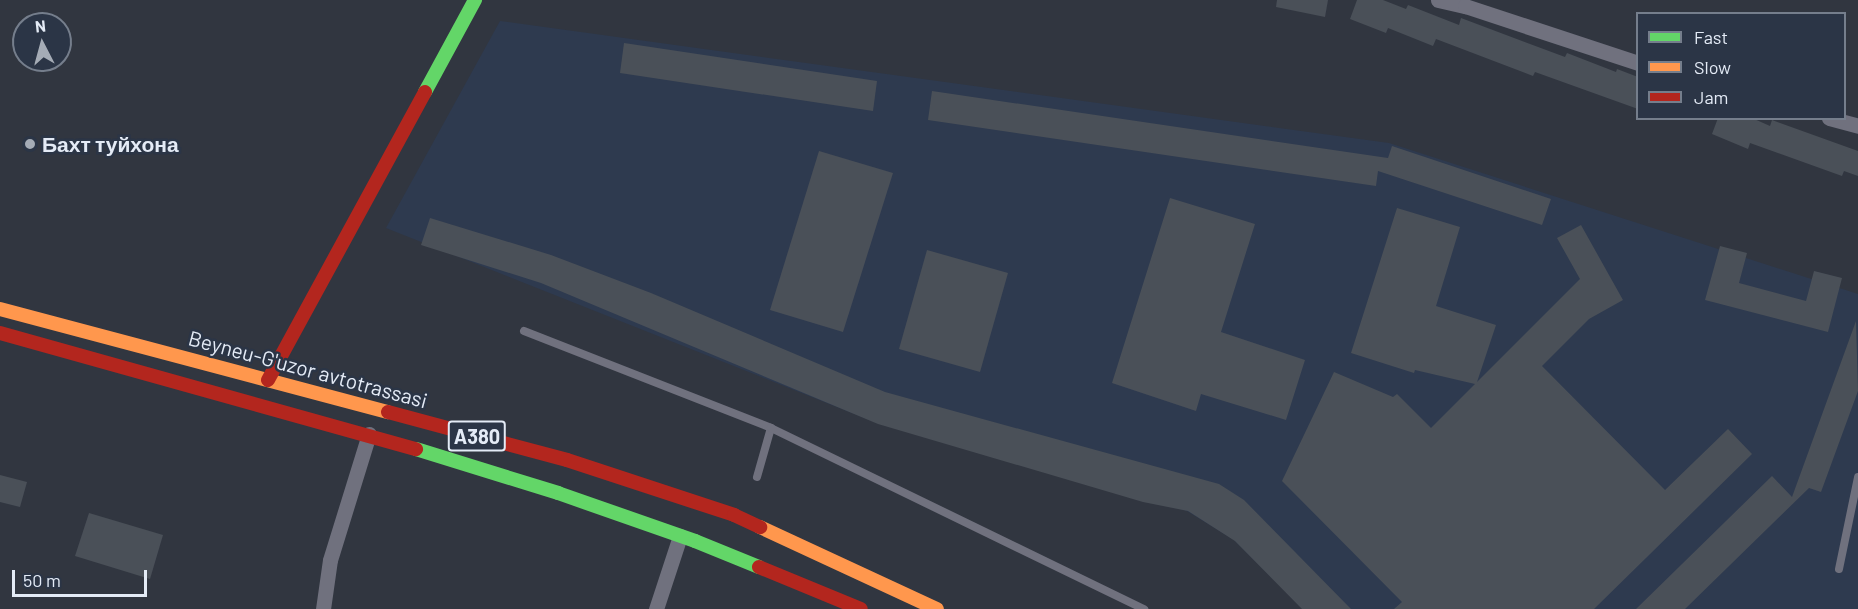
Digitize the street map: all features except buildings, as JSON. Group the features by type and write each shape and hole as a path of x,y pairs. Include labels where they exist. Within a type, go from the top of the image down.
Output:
{"main road":[{"path":"268,380 475,0"},
{"name":"Beyneu-G'uzor avtotrassasi","path":"0,309 567,459 710,506 937,609"},
{"name":"A380","path":"0,333 369,434 572,497 687,538 861,609"},
{"path":"687,538 710,506"}],"street":[{"path":"1438,0 1465,6 1636,62"},
{"path":"1836,120 1858,126"},
{"path":"323,609 330,560 369,434"},
{"path":"656,609 687,538"}],"lane":[{"path":"524,331 771,428 1144,609"},
{"path":"758,477 771,428"},
{"path":"1839,569 1858,477"}],"shaded area":[{"path":"500,21 1389,143 1858,294 1858,609 1303,609 1234,540 1187,511 867,419 386,228"}],"traffic: fast":[{"path":"425,92 475,0"},
{"path":"416,449 558,493 695,541 759,567"}],"traffic: slow":[{"path":"0,309 388,412"},
{"path":"760,527 937,609"}],"traffic: jam":[{"path":"268,380 425,92"},
{"path":"0,333 416,449"},
{"path":"388,412 567,460 734,515 760,527"},
{"path":"759,567 861,609"}],"place":[{"name":"Бахт туйхона","path":"30,144"}]}
